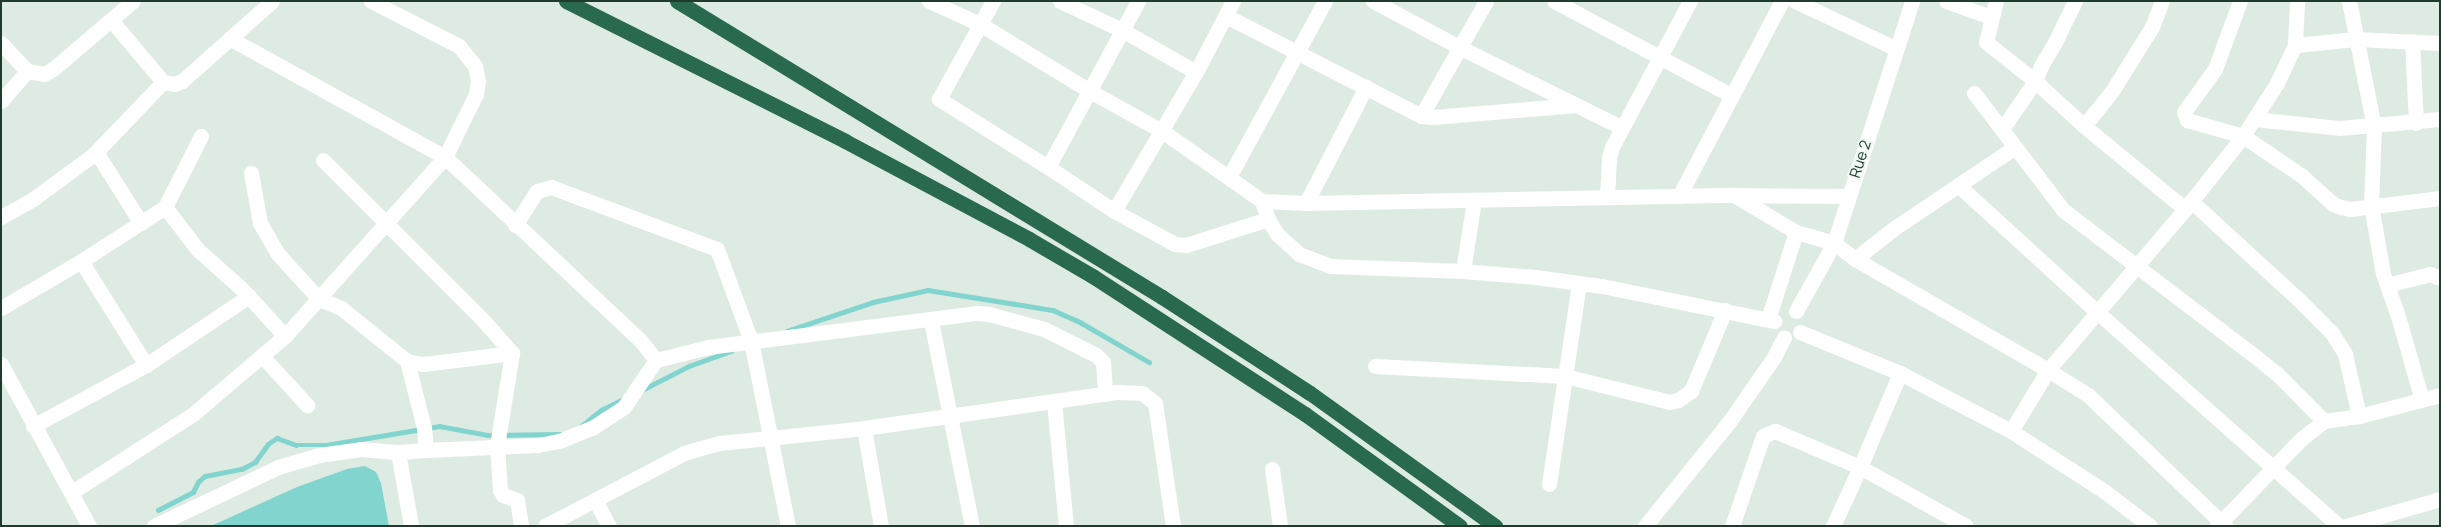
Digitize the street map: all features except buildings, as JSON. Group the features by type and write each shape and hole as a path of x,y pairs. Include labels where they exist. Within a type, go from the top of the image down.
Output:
{"highway":[{"path":"566,1 845,141 1029,239 1094,277 1305,414 1460,526"},
{"path":"676,1 1162,297 1310,394 1495,526"}],"street":[{"path":"1,43 27,71 44,74 53,69 133,1"},
{"path":"111,20 163,82 175,84 182,81 272,1"},
{"path":"72,492 192,414 285,336 387,224 444,157 476,94 478,81 475,66 459,46 371,1"},
{"path":"929,1 980,24 1088,90 1162,131 1262,201 1306,203 1679,196 1848,196"},
{"path":"993,1 939,99 1114,211 1180,245 1268,219"},
{"path":"1060,1 1122,30 1196,72"},
{"path":"1048,167 1088,90 1138,1"},
{"path":"1114,211 1196,72 1233,1"},
{"path":"1229,178 1325,1"},
{"path":"1373,1 1461,48 1621,126"},
{"path":"1421,116 1486,1"},
{"path":"1554,1 1575,6 1659,57 1731,95"},
{"path":"1607,198 1609,157 1621,126 1690,1"},
{"path":"1679,196 1782,1"},
{"path":"1795,1 1895,48"},
{"name":"Rue 2","path":"1796,311 1834,243 1895,48 1912,1"},
{"path":"1946,1 1992,17"},
{"path":"1996,1 1986,42 2035,81 2084,126 2188,205 2298,299 2332,333 2345,354 2359,416"},
{"path":"2002,129 2035,81 2075,1"},
{"path":"2084,126 2122,75 2152,28 2162,1"},
{"path":"2240,1 2215,70 2184,112 2186,120 2242,136 2313,184 2333,204 2350,209 2440,198"},
{"path":"2011,431 2048,370 2096,311 2188,205 2254,119 2277,84 2295,45 2297,1"},
{"path":"2349,1 2374,127 2371,205 2383,274 2422,400"},
{"path":"1226,16 1421,116 1433,117 1577,106"},
{"path":"231,39 444,157 641,341 656,360"},
{"path":"2295,45 2356,39 2440,43"},
{"path":"2412,41 2416,123"},
{"path":"1,101 27,71"},
{"path":"1,217 33,199 96,152 163,82"},
{"path":"1306,203 1366,87"},
{"path":"1974,93 2063,210 2257,358 2324,421"},
{"path":"2254,119 2325,128 2374,127 2440,119"},
{"path":"1,308 81,261 165,207 201,136"},
{"path":"1855,259 1893,229 2015,147"},
{"path":"96,152 141,223"},
{"path":"322,160 483,320 512,353"},
{"path":"251,173 263,232 277,253 319,299 341,308 407,361 423,364 512,353"},
{"path":"1958,185 2096,311 2339,526"},
{"path":"515,225 537,191 551,187 717,249 751,341 788,526"},
{"path":"1734,196 1796,232 1834,243 1855,259 2088,395 2221,525 2274,467 2312,429 2324,421 2359,416 2440,395"},
{"path":"1463,271 1474,200"},
{"path":"1262,201 1268,219 1277,234 1299,254 1330,266 1463,271 1579,283 1771,320"},
{"path":"165,207 198,250 249,296 285,336"},
{"path":"1796,232 1771,320 1784,337 1791,337 1800,332"},
{"path":"81,261 146,365"},
{"path":"2387,286 2430,274 2440,278"},
{"path":"1548,484 1579,283"},
{"path":"33,426 146,365 249,296"},
{"path":"1375,366 1565,376 1670,402 1678,400 1691,391 1725,310"},
{"path":"1771,320 1783,310 1796,311 1802,318 1800,332"},
{"path":"154,526 286,465 319,455 361,448 398,452 538,445 559,441 592,428 624,407 656,360 708,347 751,341 930,321 976,313 989,314 1044,329 1096,355 1103,362 1105,394"},
{"path":"930,321 972,526"},
{"path":"1800,332 1900,373 2011,431 2104,491 2150,526"},
{"path":"1645,526 1729,422 1774,357 1784,337"},
{"path":"512,353 497,446 500,490 503,495 518,500 521,526"},
{"path":"262,356 307,405"},
{"path":"407,361 424,428 426,450"},
{"path":"1,364 89,526"},
{"path":"1832,526 1860,467 1900,373"},
{"path":"545,526 684,453 741,439 770,438 864,428 1105,394 1142,393 1155,403 1173,526"},
{"path":"1054,402 1066,526"},
{"path":"864,428 881,526"},
{"path":"1732,526 1762,436 1769,431 1782,432 1860,467 1950,522 1966,526"},
{"path":"398,452 411,526"},
{"path":"1272,469 1280,526"},
{"path":"2346,526 2440,499"},
{"path":"595,500 609,526"}],"water":[{"path":"365,466 376,472 381,483 389,526 211,526 297,487 347,469"}],"waterway":[{"path":"787,331 873,302 928,290 1053,310 1080,322 1149,362"},
{"path":"642,390 689,366 731,351"},
{"path":"580,427 601,410 624,399"},
{"path":"158,510 193,492 198,482 205,476 242,469 255,462 268,444 277,438 296,445 326,445 439,426 488,435 560,434"}]}
